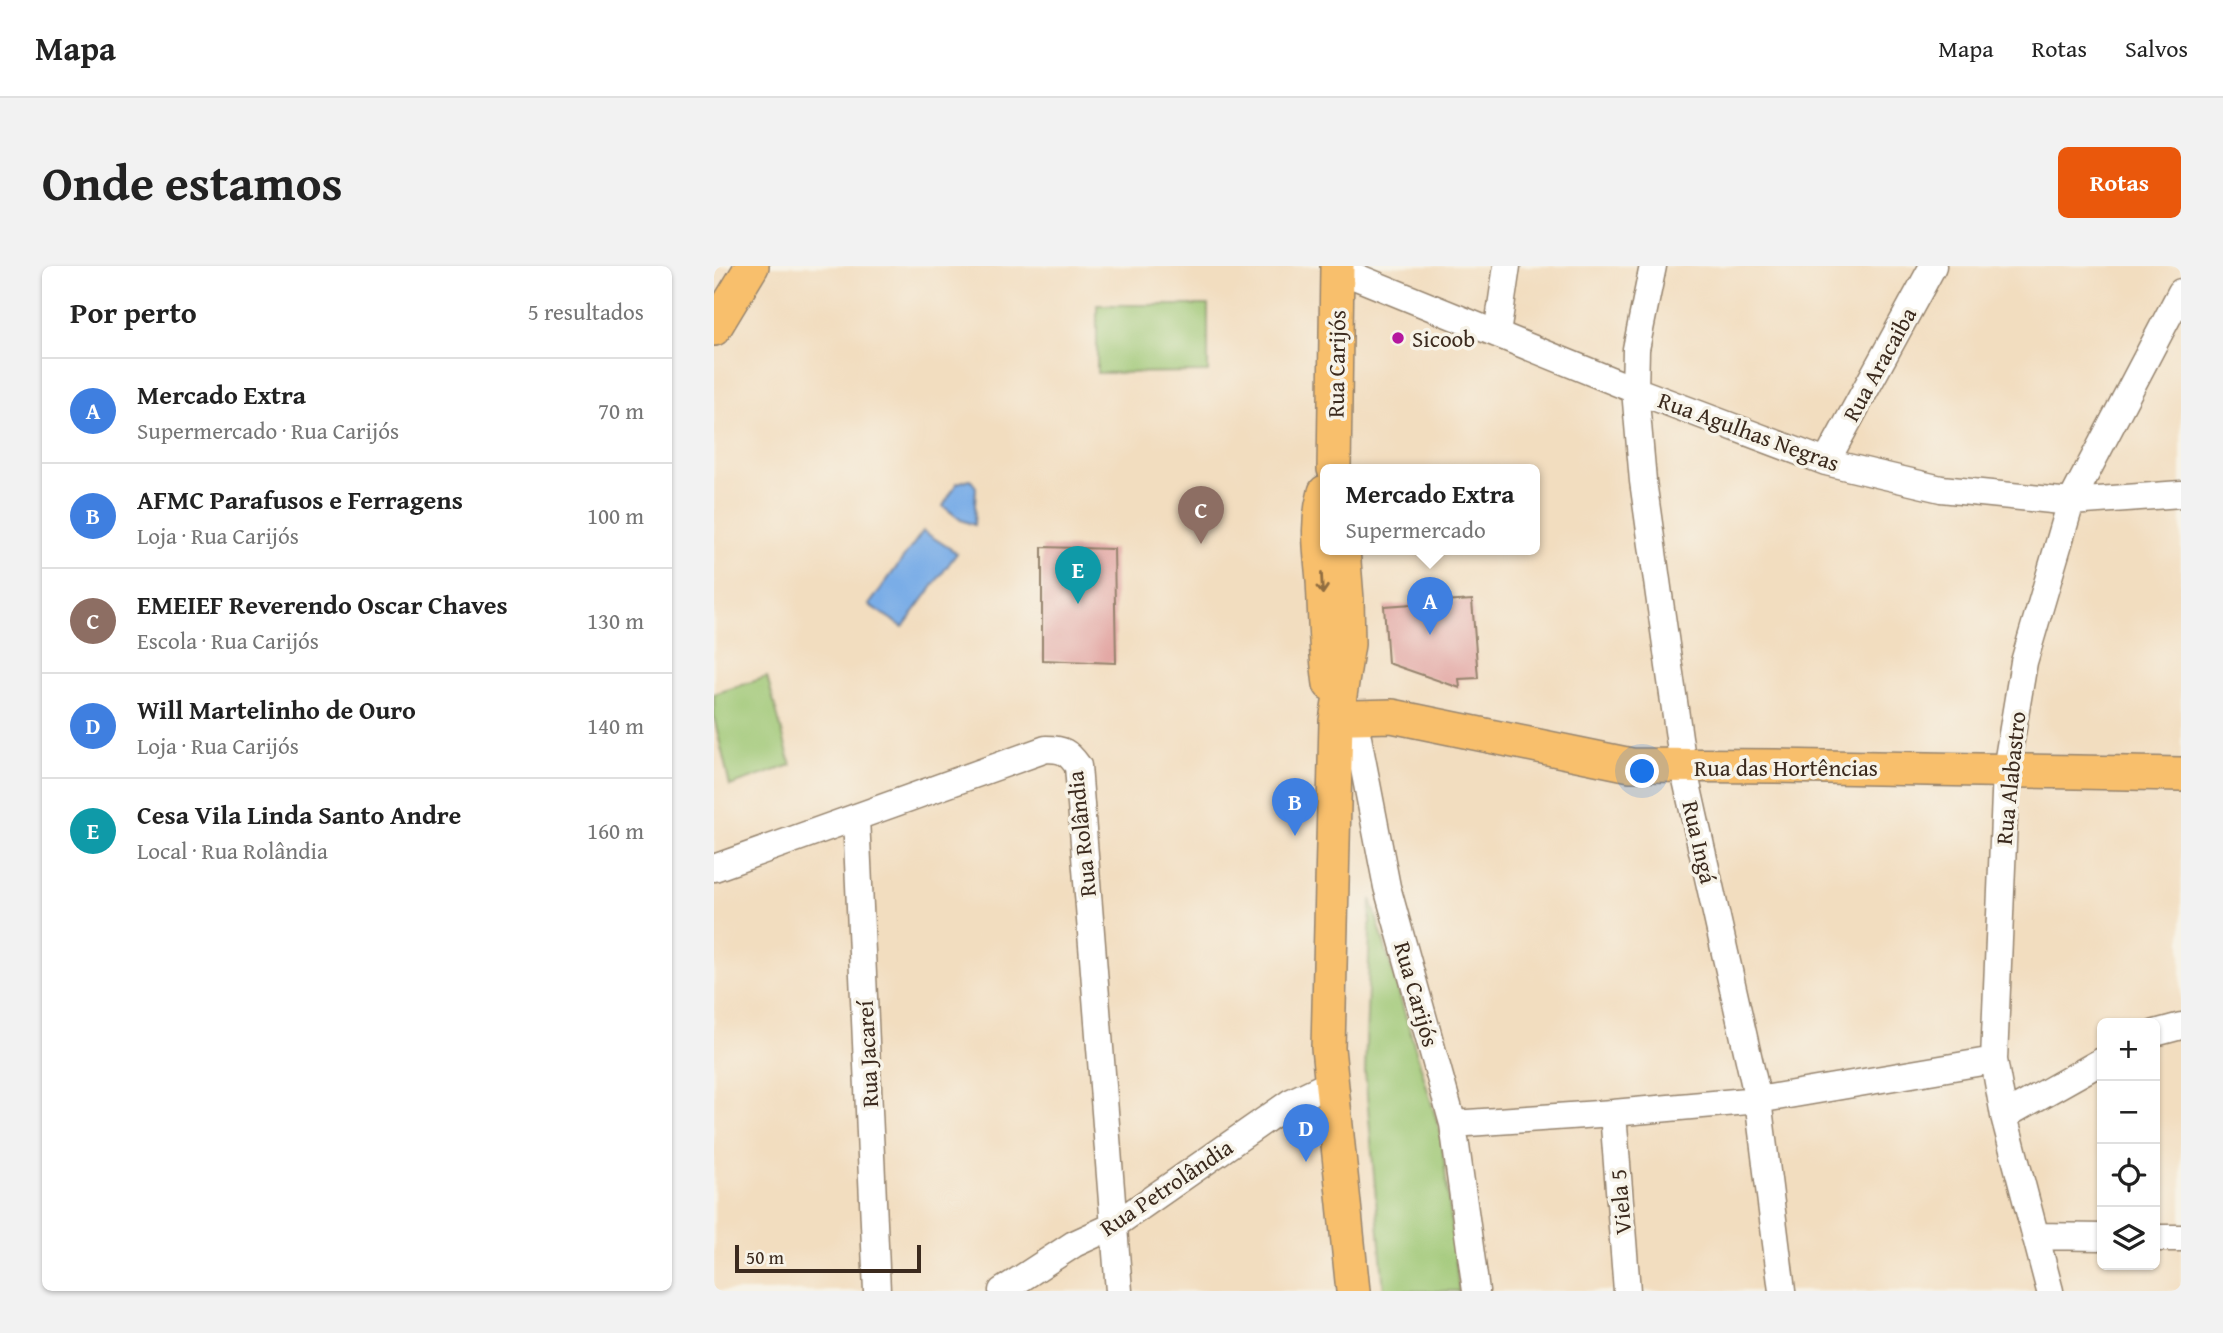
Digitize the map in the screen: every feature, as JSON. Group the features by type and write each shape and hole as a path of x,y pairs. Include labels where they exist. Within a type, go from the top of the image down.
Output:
{"main road":[{"path":"714,329 752,266"},
{"name":"Rua Carijós","path":"1331,464 1337,267"},
{"name":"Rua Carijós","path":"1320,509 1319,554 1323,579 1324,648 1345,719"},
{"name":"Rua Carijós","path":"1343,555 1348,644 1328,1048 1353,1291"},
{"name":"Rua das Hortências","path":"1345,719 1392,716 1631,765 2181,774"}],"street":[{"path":"1497,334 1507,266"},
{"name":"Rua Ingá","path":"1653,266 1636,349 1635,390 1643,481 1683,766 1758,1100 1782,1291"},
{"name":"Rua Aracaiba","path":"1826,462 1933,266"},
{"name":"Rua Agulhas Negras","path":"1337,267 1635,390 1826,462 1941,489 2071,502 2181,494"},
{"name":"Rua Alabastro","path":"2050,1291 2004,1116 1994,1060 2006,770 2024,662 2071,502 2181,292"},
{"name":"Rua Carijós","path":"1345,719 1387,887 1453,1124 1476,1291"},
{"name":"Rua Rolândia","path":"714,868 1046,749 1060,749 1069,754 1077,766 1119,1291"},
{"name":"Rua Jacareí","path":"856,817 877,1291"},
{"path":"2160,1032 2181,1026"},
{"path":"1453,1124 1758,1100 1994,1060"},
{"path":"2004,1116 2097,1064"},
{"name":"Rua Petrolândia","path":"1002,1291 1074,1244 1113,1226 1291,1102 1331,1083"},
{"name":"Viela 5","path":"1613,1113 1627,1291"},
{"path":"2035,1236 2097,1237"},
{"path":"2160,1238 2181,1238"}],"green space":[{"path":"1097,305 1208,305 1208,372 1097,373"},
{"path":"767,677 791,765 730,786 714,717 714,694"},
{"path":"1371,899 1441,1135 1459,1291 1384,1291 1365,1072"}],"water":[{"path":"970,479 976,487 974,525 961,520 943,506 957,483"},
{"path":"923,531 957,553 903,627 869,605"}],"building":[{"path":"1042,547 1114,549 1116,663 1042,660"},
{"path":"1472,600 1478,678 1459,679 1460,688 1388,663 1384,606"}],"place":[{"name":"Sicoob","path":"1398,338"},
{"name":"EMEIEF Reverendo Oscar Chaves","path":"1201,544"},
{"name":"Cesa Vila Linda Santo Andre","path":"1078,604"},
{"name":"Mercado Extra","path":"1430,635"},
{"name":"AFMC Parafusos e Ferragens","path":"1295,836"},
{"name":"Will Martelinho de Ouro","path":"1306,1162"}]}
